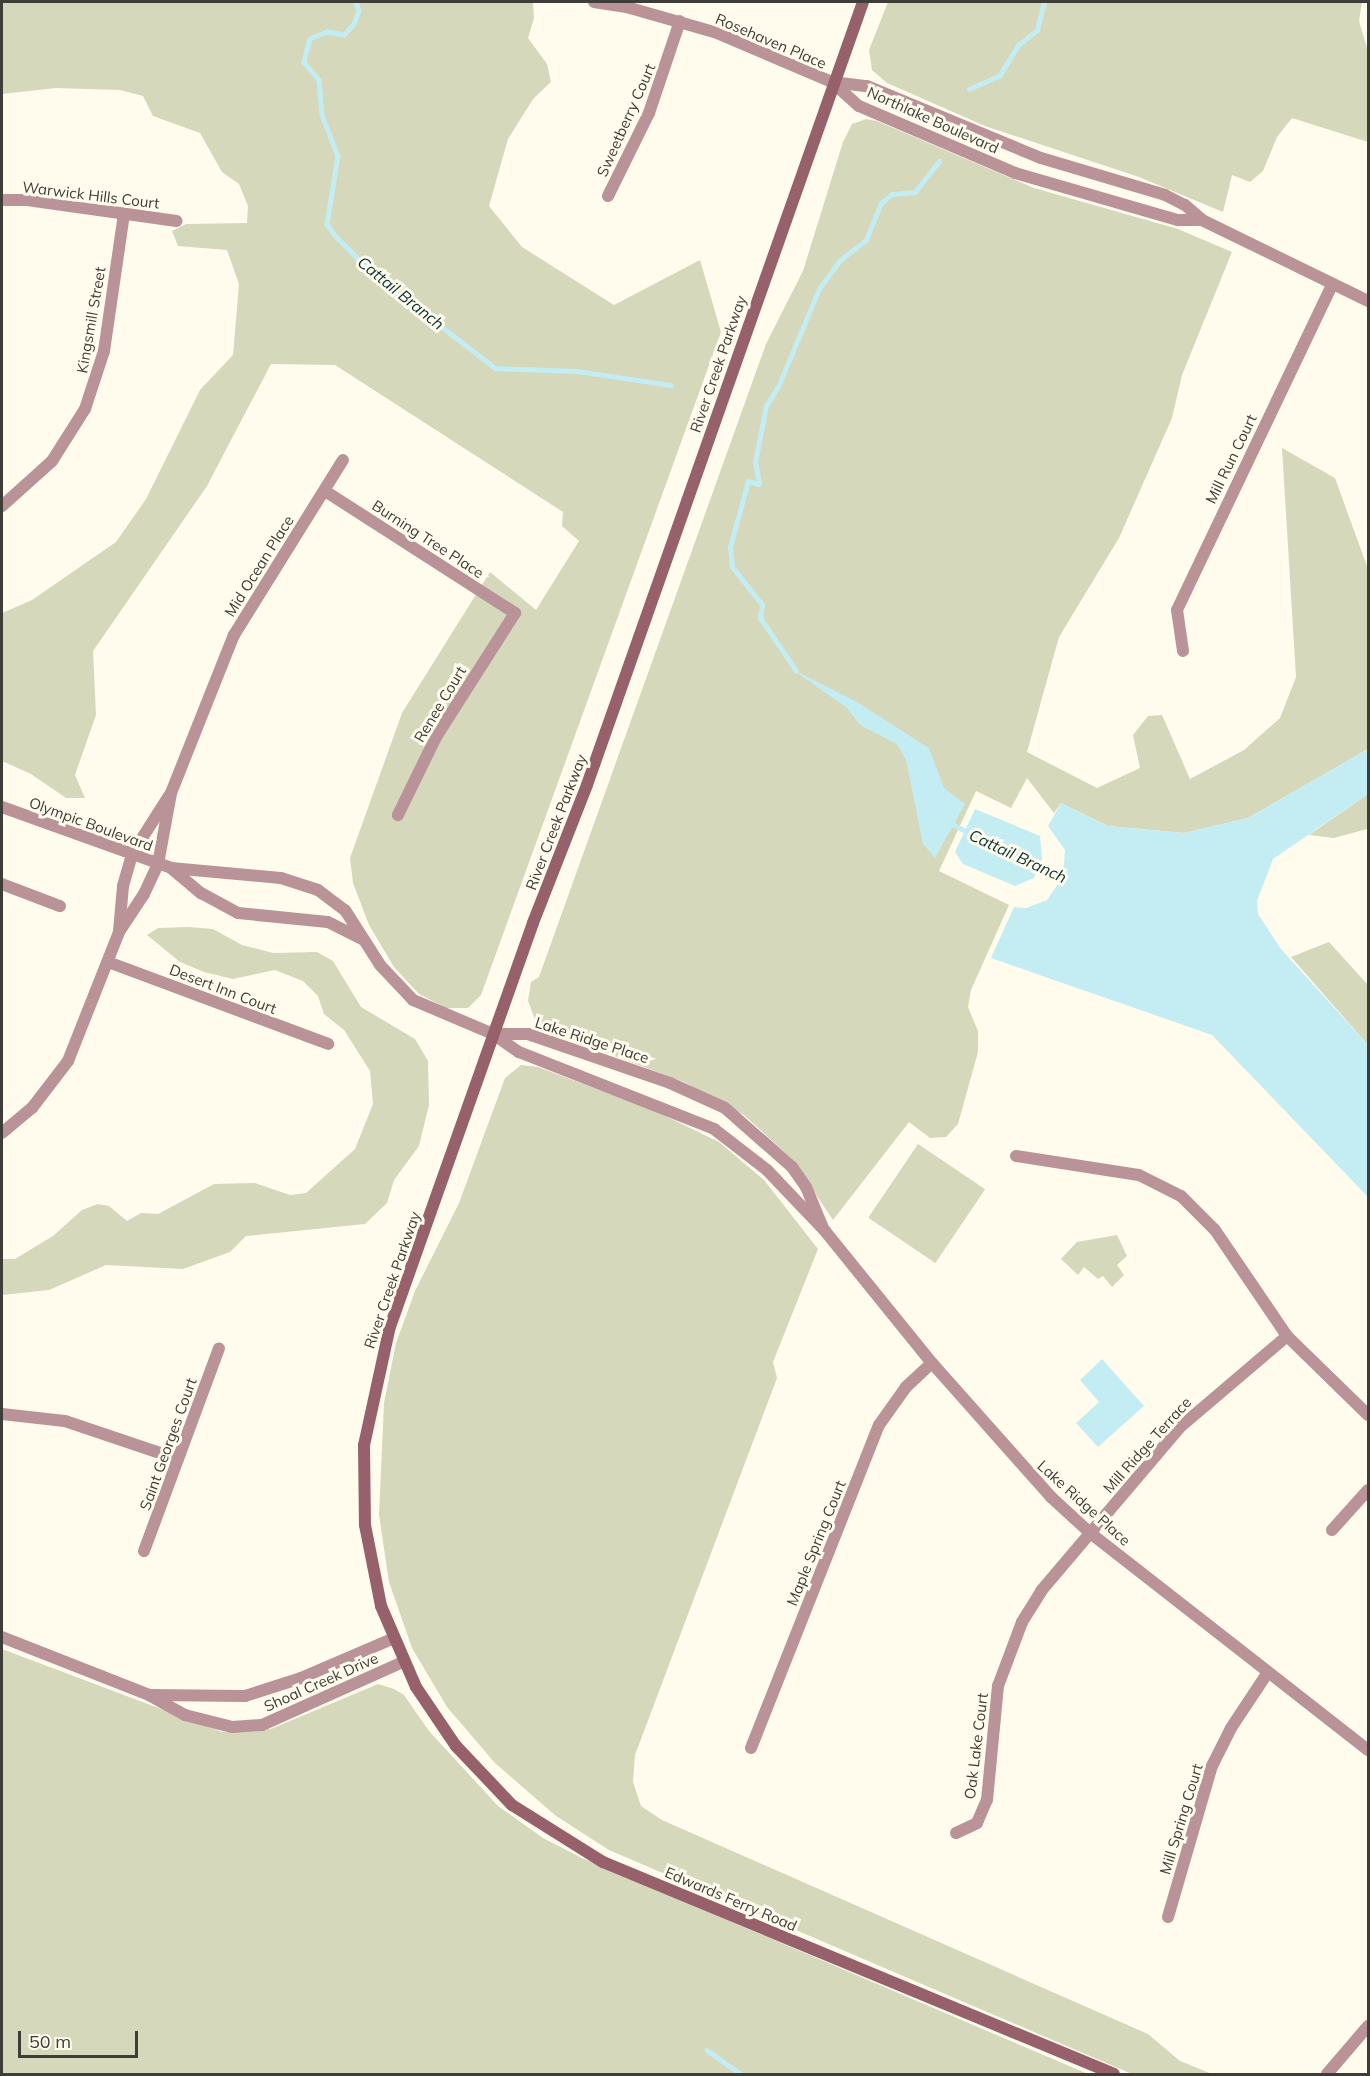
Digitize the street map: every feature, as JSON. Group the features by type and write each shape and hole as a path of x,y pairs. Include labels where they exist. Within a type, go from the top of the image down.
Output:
{"main road":[{"name":"River Creek Parkway","path":"403,1662 392,1639 381,1606 364,1525 364,1455 369,1406 390,1326 493,1034 645,623 832,82 862,2"},
{"name":"Edwards Ferry Road","path":"403,1662 437,1720 481,1774 512,1805 564,1841 603,1862 1114,2074"}],"street":[{"name":"Rosehaven Place","path":"594,2 680,21 832,82"},
{"name":"Sweetberry Court","path":"608,196 649,113 680,21"},
{"name":"Northlake Boulevard","path":"832,82 859,106 1015,173 1178,220 1202,220"},
{"name":"Northlake Boulevard","path":"832,82 867,86 1041,158 1165,195 1185,205 1202,220 1368,301"},
{"name":"Warwick Hills Court","path":"2,200 27,200 177,221"},
{"name":"Kingsmill Street","path":"2,506 52,461 85,409 104,351 124,213"},
{"name":"Mill Run Court","path":"1183,651 1177,610 1332,285"},
{"name":"Mid Ocean Place","path":"119,932 123,886 132,855 171,794 234,635 343,460"},
{"name":"Burning Tree Place","path":"325,491 515,613"},
{"name":"Renee Court","path":"398,815 436,737 515,613"},
{"name":"Mid Ocean Place","path":"2,1133 32,1108 68,1061 119,932 144,894 158,864 171,794"},
{"name":"Olympic Boulevard","path":"2,807 171,868 281,878 300,883 332,899 345,910 380,965 413,1000 493,1034"},
{"name":"Olympic Boulevard","path":"171,868 207,897 238,913 328,922 364,941"},
{"path":"2,884 60,906"},
{"name":"Desert Inn Court","path":"108,962 328,1044"},
{"name":"Lake Ridge Place","path":"493,1034 519,1052 714,1129 767,1170 825,1231 932,1363 1012,1456 1089,1532 1368,1750"},
{"name":"Lake Ridge Place","path":"493,1034 528,1034 670,1083 725,1108 792,1167 813,1200 825,1231"},
{"path":"1016,1156 1139,1175 1181,1196 1215,1230 1287,1336 1368,1415"},
{"name":"Mill Ridge Terrace","path":"1089,1532 1179,1428 1287,1336"},
{"name":"Saint Georges Court","path":"144,1551 219,1348"},
{"name":"Maple Spring Court","path":"751,1748 879,1425 906,1387 932,1363"},
{"path":"2,1414 65,1421 178,1459"},
{"path":"1332,1530 1368,1490"},
{"name":"Oak Lake Court","path":"956,1833 977,1823 987,1800 998,1686 1018,1632 1041,1591 1089,1532"},
{"name":"Shoal Creek Drive","path":"2,1637 149,1695 213,1724 262,1725 403,1662"},
{"name":"Shoal Creek Drive","path":"149,1695 244,1696 302,1678 392,1639"},
{"name":"Mill Spring Court","path":"1167,1917 1212,1766 1231,1728 1268,1672"},
{"path":"1327,2074 1368,2026"}],"green space":[{"path":"2,2 533,2 534,18 528,38 547,64 551,82 533,99 508,139 489,206 522,247 614,305 700,260 721,332 481,995 468,1008 446,1008 419,994 394,967 369,925 353,883 350,858 402,713 490,572 536,610 579,541 562,526 563,512 335,365 271,364 207,486 93,651 96,715 75,775 85,798 66,798 31,774 2,761 2,613 32,600 116,542 146,499 200,390 233,355 239,284 227,250 178,246 172,231 186,224 247,223 248,206 239,184 222,172 200,133 153,116 143,96 120,90 56,88 2,94"},
{"path":"888,2 1362,2 1359,21 1368,51 1368,142 1292,118 1277,137 1263,171 1250,182 1232,175 1223,212 1139,177 985,126 887,83 872,70 869,50"},
{"path":"866,119 877,121 1034,188 1178,229 1232,252 1182,375 1172,418 1119,538 1059,637 1027,752 1097,788 1140,768 1133,735 1148,716 1162,715 1190,779 1244,750 1280,718 1296,677 1282,448 1335,478 1368,569 1368,749 1248,818 1184,833 1108,826 1061,803 1054,813 1027,778 1011,808 976,791 939,871 1009,905 971,990 968,1007 978,1031 978,1052 958,1124 946,1137 930,1138 909,1122 833,1220 792,1159 744,1115 684,1082 545,1030 536,1022 528,1001 531,982 539,977 766,344 803,271 843,142 852,124"},
{"path":"1368,794 1367,829 1334,838 1309,835"},
{"path":"158,928 213,929 242,945 273,953 317,952 333,961 361,1007 415,1039 428,1061 429,1105 419,1146 394,1180 387,1203 365,1224 246,1236 230,1252 183,1269 106,1265 49,1290 2,1295 2,1259 15,1259 53,1236 82,1210 98,1204 109,1206 127,1221 141,1213 158,1214 214,1184 255,1183 290,1195 306,1193 355,1149 373,1104 370,1071 344,1030 324,1014 318,996 303,981 275,970 233,979 204,972 180,962 147,935"},
{"path":"1329,942 1368,985 1368,1045 1291,957"},
{"path":"521,1065 538,1067 655,1111 719,1142 764,1180 818,1249 773,1362 777,1378 635,1755 633,1782 641,1806 662,1820 1148,2034 1180,2061 1212,2074 1132,2074 609,1850 556,1816 495,1763 447,1707 412,1648 389,1582 379,1515 384,1403 396,1343 415,1291 459,1203 505,1078"},
{"path":"918,1144 985,1189 935,1263 868,1218"},
{"path":"1117,1235 1127,1256 1117,1265 1124,1275 1112,1287 1103,1276 1098,1279 1084,1267 1078,1275 1061,1259 1077,1242"},
{"path":"2,1649 222,1732 271,1729 378,1684 394,1689 404,1695 429,1731 498,1806 543,1838 582,1858 1088,2074 2,2074"}],"water":[{"path":"792,669 857,702 929,748 944,788 965,804 935,858 923,844 906,760 897,744 860,725 847,708"},
{"path":"1368,749 1368,794 1273,859 1257,901 1258,914 1281,949 1368,1045 1368,1197 1212,1035 991,958 1014,907 1026,908 1047,900 1063,877 1065,850 1048,826 1061,803 1108,826 1184,833 1248,818"},
{"path":"975,809 1040,836 1042,859 1034,878 1015,886 963,864 955,852"},
{"path":"1102,1359 1144,1406 1098,1447 1076,1423 1099,1402 1080,1380"}],"waterway":[{"name":"Cattail Branch","path":"356,2 359,11 354,24 344,35 327,32 310,39 304,62 319,80 322,115 338,156 327,224 334,234 371,272 495,368 577,371 671,385"},
{"path":"969,89 1000,75 1018,45 1037,30 1044,2"},
{"path":"796,671 760,618 762,605 732,567 730,547 748,481 759,484 755,462 766,406 778,387 819,289 839,261 866,240 881,203 892,194 915,192 939,161"},
{"name":"Cattail Branch","path":"951,823 967,832"},
{"name":"Cattail Branch","path":"1038,863 1067,879"},
{"path":"707,2050 741,2074"}]}
